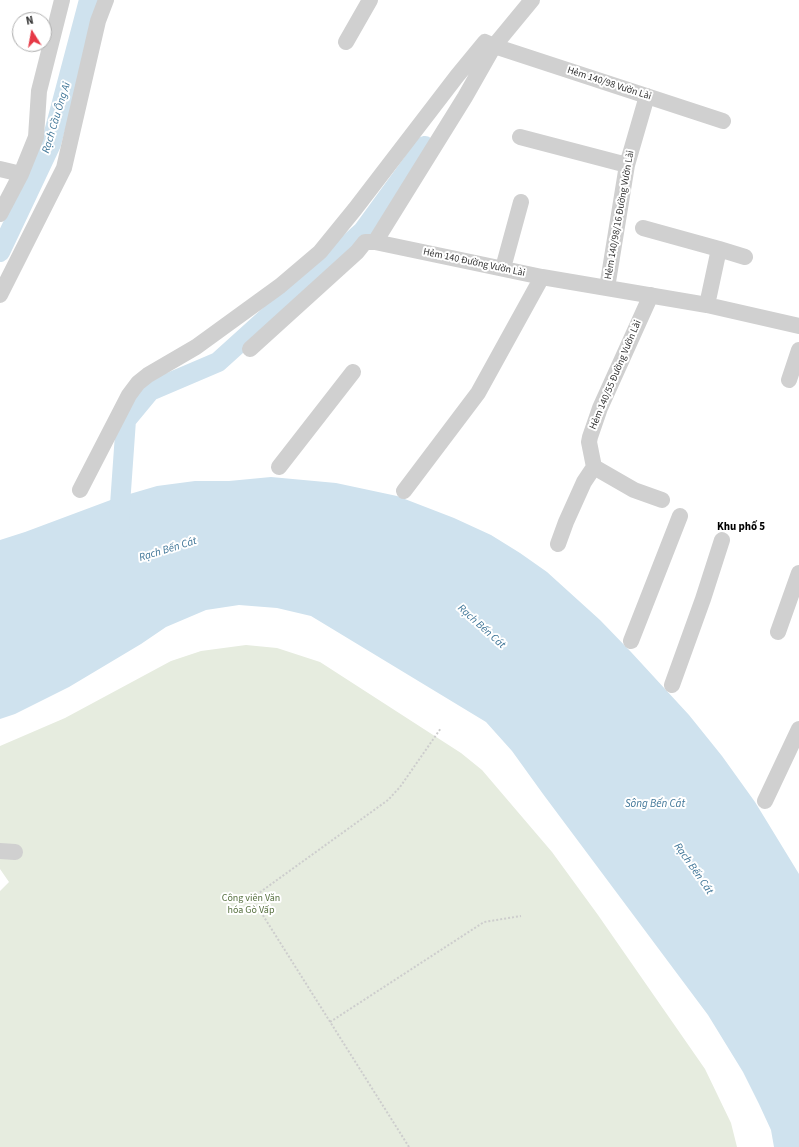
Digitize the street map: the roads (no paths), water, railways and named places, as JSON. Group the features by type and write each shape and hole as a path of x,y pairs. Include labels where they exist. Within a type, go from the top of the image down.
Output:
{"street":[{"path":"0,214 21,174 36,137 39,91 62,0"},
{"path":"0,296 64,168 98,21 106,0"},
{"path":"346,42 370,0"},
{"path":"250,349 337,267 357,252 365,242 374,242 465,97 494,46 532,0"},
{"path":"80,490 129,395 138,383 148,375 196,346 274,291 321,253 457,76 485,42 494,46"},
{"name":"Hẻm 140/98 Vườn Lài","path":"494,46 723,121"},
{"name":"Hẻm 140/98/16 Đường Vườn Lài","path":"607,288 627,165 647,96"},
{"path":"520,137 627,165"},
{"path":"0,169 21,174"},
{"path":"503,268 521,202"},
{"path":"643,228 745,257"},
{"name":"Hẻm 140 Đường Vườn Lài","path":"374,242 542,277 707,305 799,326"},
{"path":"707,305 719,249"},
{"path":"321,253 337,267"},
{"path":"404,491 478,393 542,277"},
{"name":"Hẻm 140/55 Đường Vườn Lài","path":"594,467 591,454 590,437 600,408 651,295"},
{"path":"789,380 799,350"},
{"path":"279,467 353,372"},
{"path":"558,544 584,482 594,467 634,490 662,500"},
{"path":"632,641 680,516"},
{"path":"672,685 703,599 722,540"},
{"path":"778,632 799,573"},
{"path":"765,801 799,728"}],"water":[{"name":"Sông Bến Cát","path":"271,477 336,483 397,496 454,518 491,535 547,572 600,620 689,715 722,756 755,802 799,874 799,1147 774,1147 771,1130 743,1072 708,1015 512,751 486,722 311,616 277,608 239,605 206,610 166,627 141,644 69,687 15,714 0,719 0,540 116,498 157,486 195,481 229,481"}],"waterway":[{"name":"Rạch Cầu Ông Ai","path":"0,252 51,144 89,0"},
{"path":"120,524 119,519 126,420 150,391 218,362 363,231 425,146"}],"district":[{"name":"Khu phố 5","path":"741,528"}],"water label":[{"name":"Rạch Bến Cát","path":"168,550"},
{"name":"Rạch Bến Cát","path":"481,627"},
{"name":"Rạch Bến Cát","path":"693,869"}],"park label":[{"name":"Công viên Văn hóa Gò Vấp","path":"251,904"}]}
